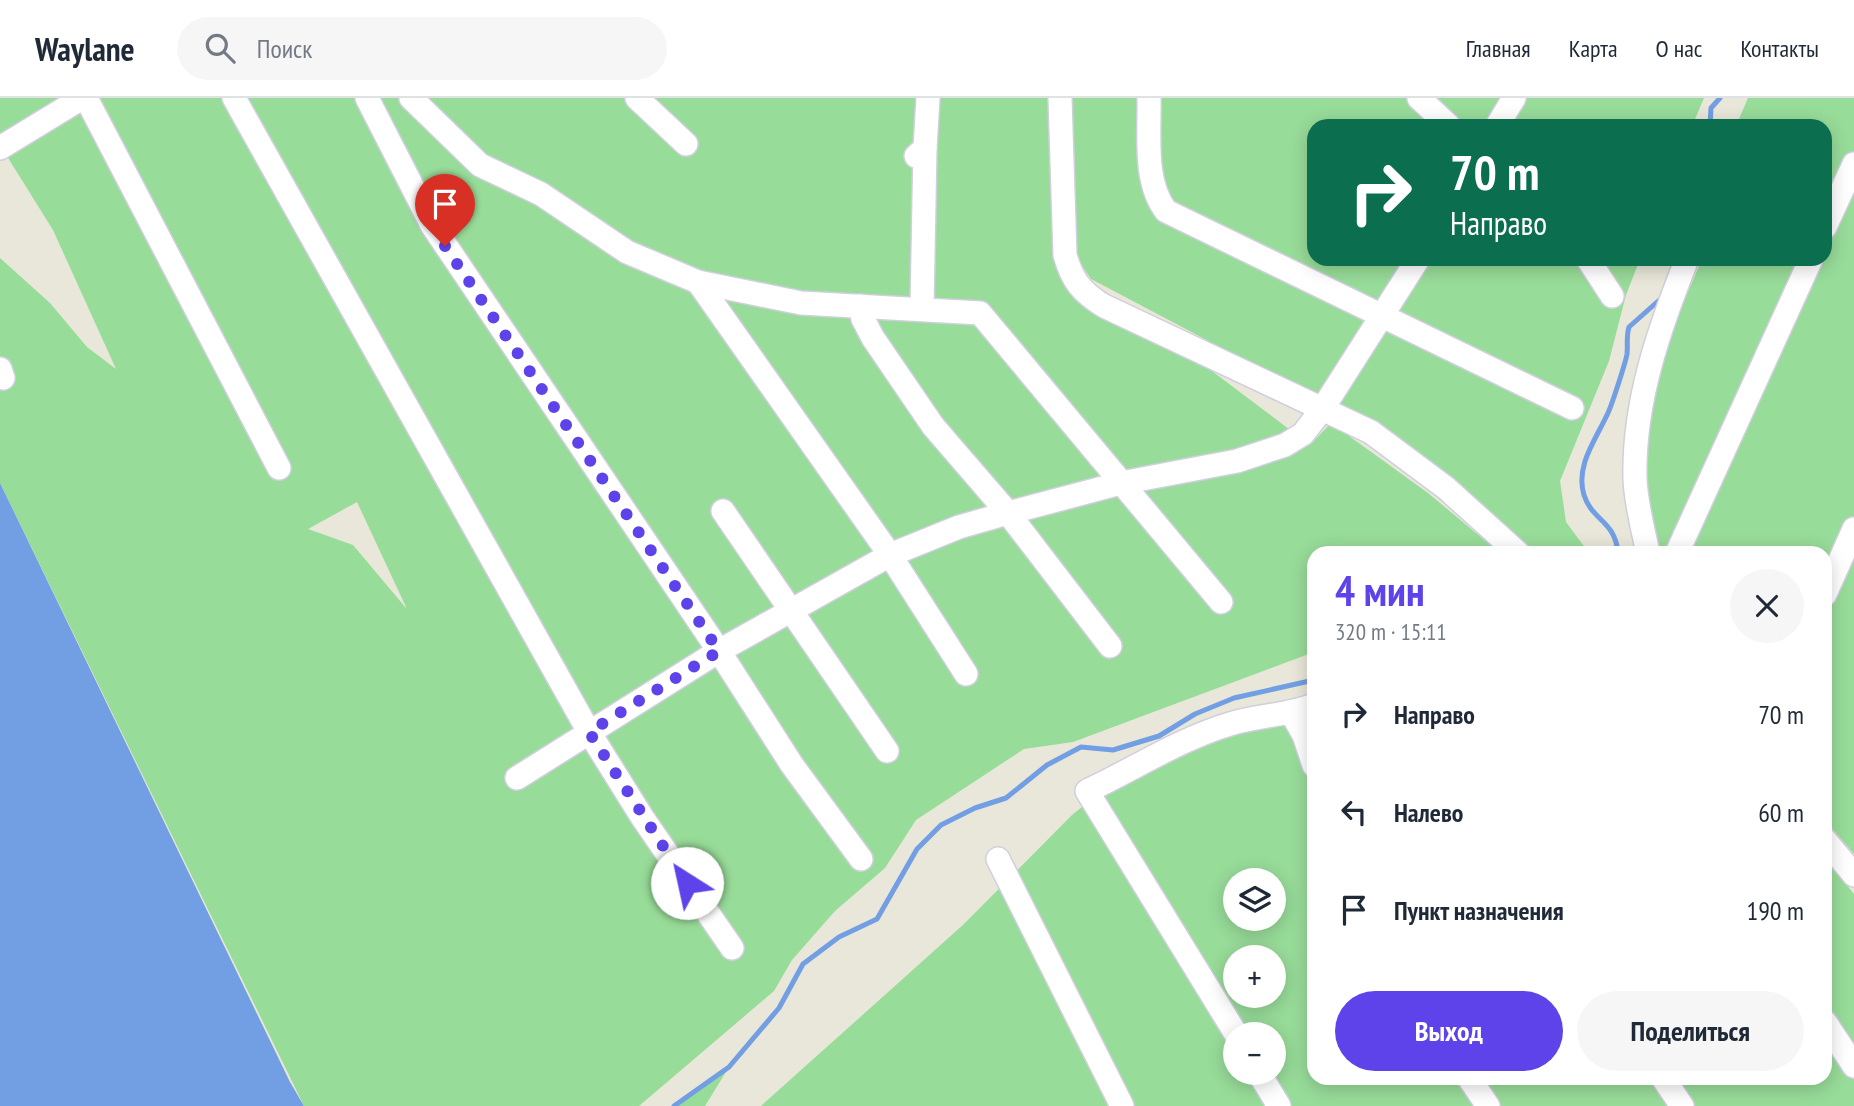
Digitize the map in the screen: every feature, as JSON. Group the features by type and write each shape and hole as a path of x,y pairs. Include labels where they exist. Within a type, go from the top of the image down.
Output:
{"lane":[{"path":"0,148 84,98 279,468"},
{"path":"234,98 589,732 642,817 732,948"},
{"path":"367,98 432,225 719,651 792,765 861,859"},
{"path":"411,98 480,165 541,194 627,252 698,282 801,303 980,313 1222,602"},
{"path":"922,308 919,153 928,98"},
{"path":"1060,98 1065,255 1071,277 1084,294 1371,432 1446,488 1510,546"},
{"path":"1149,98 1152,183 1157,199 1166,211 1572,408"},
{"path":"1419,98 1442,119"},
{"path":"1502,119 1514,98"},
{"path":"642,99 686,144"},
{"path":"1832,212 1854,164"},
{"path":"517,778 719,651 890,555 959,527 1008,513 1121,483 1237,461 1285,445 1303,434 1323,408 1414,266"},
{"path":"1593,266 1612,296"},
{"path":"1647,546 1635,479 1639,406 1669,303 1683,266"},
{"path":"1679,546 1808,266"},
{"path":"698,282 890,555 966,674"},
{"path":"860,306 863,319 873,338 933,426 1008,513 1110,646"},
{"path":"723,511 887,751"},
{"path":"1832,578 1854,529"},
{"path":"1229,1022 1087,791 1191,738 1233,723 1292,714 1307,708"},
{"path":"1292,714 1307,744"},
{"path":"1832,848 1854,875"},
{"path":"999,859 1122,1106"},
{"path":"1832,1033 1854,1066"},
{"path":"1266,1085 1279,1106"},
{"path":"1474,1085 1488,1106"},
{"path":"1668,1085 1682,1106"}],"green space":[{"path":"0,98 1050,98 1063,274 1188,353 1310,445 1331,423 1428,493 1492,546 1307,546 1307,655 1073,742 1024,749 916,820 885,868 835,911 792,960 774,991 639,1106 304,1106 0,483 0,258 50,303 87,347 116,369 53,230 0,145","holes":["357,502 406,608 353,545 308,529"]},
{"path":"1068,98 1704,98 1695,119 1307,119 1307,266 1637,266 1626,295 1609,361 1560,481 1566,522 1584,546 1518,546 1349,415 1091,279 1078,260 1071,219"},
{"path":"1748,98 1854,98 1854,854 1832,828 1832,546 1654,546 1645,484 1643,449 1646,415 1662,356 1699,266 1832,266 1832,119 1739,119"},
{"path":"1307,711 1307,1085 1832,1085 1832,867 1854,894 1854,1106 761,1106 964,924 1072,815 1103,790 1212,739"},
{"path":"729,1067 705,1106 674,1106 679,1103"}],"water":[{"path":"0,483 290,1082 304,1106 0,1106"}],"waterway":[{"path":"1710,119 1711,108 1720,98"},
{"path":"1617,546 1613,534 1592,510 1584,495 1584,463 1609,411 1618,384 1627,354 1629,327 1665,295"},
{"path":"674,1106 729,1067 779,1008 803,964 839,937 877,919 917,849 941,825 975,808 1006,798 1047,765 1081,747 1113,750 1159,736 1195,714 1234,698 1307,682"}],"route":[{"path":"445,246 719,651 589,732 687,883"}]}
